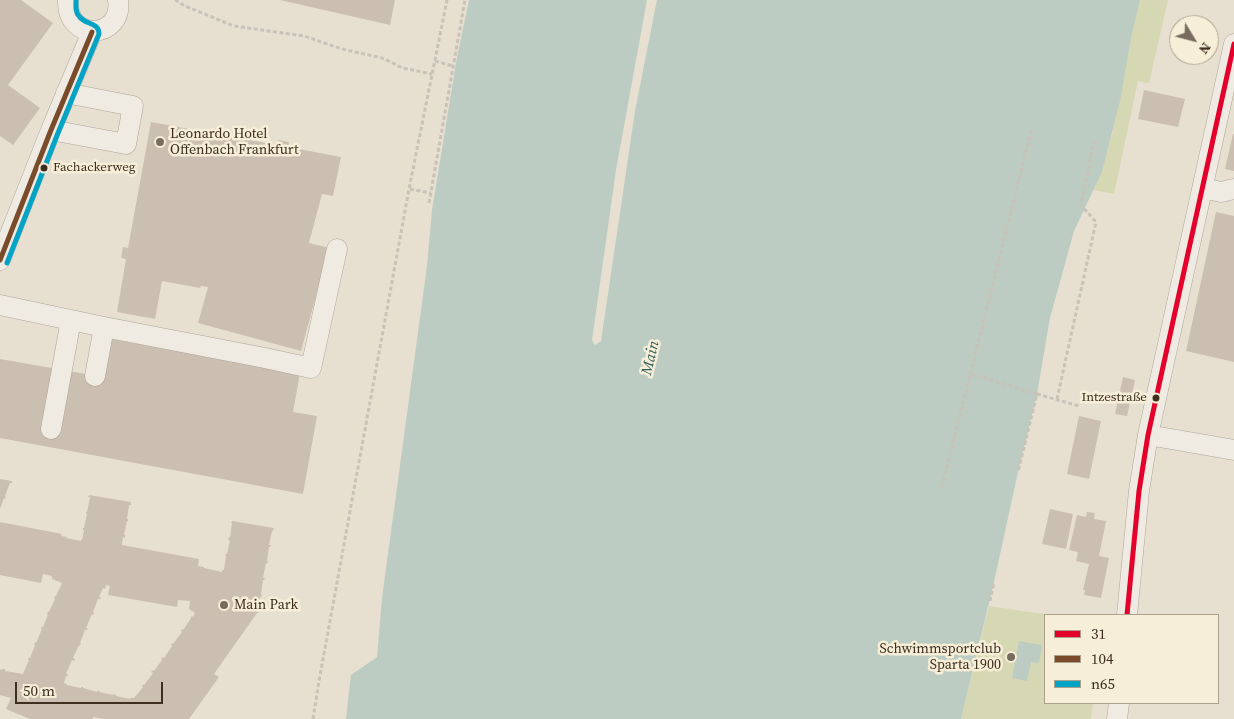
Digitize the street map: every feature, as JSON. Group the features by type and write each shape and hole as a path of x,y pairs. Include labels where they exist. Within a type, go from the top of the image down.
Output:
{"street":[{"path":"68,0 70,18 83,30 92,32 108,27 114,22 118,14 118,0"},
{"path":"0,260 92,32"},
{"path":"1127,614 1139,492 1148,435 1234,44"},
{"path":"51,130 126,144 133,106 66,93"},
{"path":"1203,188 1221,192 1234,189"},
{"path":"0,305 311,368 337,249"},
{"path":"51,429 71,320"},
{"path":"95,376 104,327"},
{"path":"1148,435 1234,450"},
{"path":"1118,719 1119,704"}],"path":[{"path":"175,0 234,26 304,36 382,58 403,68 432,74"},
{"path":"313,719 409,189 447,0"},
{"path":"429,203 465,0"},
{"path":"435,61 453,66"},
{"path":"942,487 1032,127"},
{"path":"1057,400 1096,222 1081,205 1095,138"},
{"path":"409,189 431,193"},
{"path":"971,374 1079,406"},
{"path":"1018,472 1037,394"},
{"path":"990,601 994,582"}],"green space":[{"path":"1140,0 1168,0 1149,83 1138,81 1114,194 1094,190 1110,144"},
{"name":"Schwimmsportclub Sparta 1900","path":"989,606 1044,614 1044,704 1093,704 1091,719 961,719"}],"water":[{"name":"Main","path":"469,0 647,0 616,170 592,340 595,345 601,341 635,111 657,0 1140,0 1120,101 1102,172 1074,231 1050,318 1037,394 961,719 346,719 351,675 377,657 382,598 427,266 432,210 457,57"},
{"path":"1019,641 1042,645 1039,663 1031,662 1027,681 1012,678"}],"building":[{"path":"0,0 21,0 53,23 8,85 40,108 13,145 0,136"},
{"path":"280,0 395,0 390,25"},
{"path":"1144,90 1185,99 1178,127 1138,119"},
{"path":"151,122 277,145 278,140 289,142 288,147 341,157 333,196 322,194 309,243 329,248 301,351 198,323 208,287 201,286 200,288 162,281 155,319 117,312 126,259 121,258 123,247 128,248"},
{"path":"1234,134 1234,171 1225,169"},
{"path":"1216,212 1234,216 1234,362 1186,351"},
{"path":"110,339 300,373 293,412 317,416 303,494 0,438 0,359 103,377"},
{"path":"1123,377 1135,380 1127,416 1115,414"},
{"path":"1079,416 1101,421 1089,479 1067,474"},
{"path":"0,479 12,481 12,483 10,483 0,509"},
{"name":"Main Park","path":"89,495 131,502 125,538 123,537 122,545 199,559 198,566 222,572 230,540 228,540 232,521 274,528 257,611 259,611 214,674 219,677 189,719 103,719 93,717 93,719 30,719 6,709 11,698 0,695 0,669 23,674 29,660 28,658 30,658 42,629 41,627 43,627 48,611 62,583 52,579 52,576 43,574 41,583 0,575 0,522 62,534 61,536 66,538 81,541 90,497 88,497","holes":["106,585 110,586 108,595 177,607 178,600 190,601 189,609 195,613 172,643 164,658 161,659 154,671 151,672 153,673 143,684 143,687 134,698 130,699 64,683 68,674 66,674 72,660 74,661 75,659 73,658 80,646 85,630 88,628 86,628 94,613 98,599 101,597 99,597 103,588 105,589"]},
{"path":"1050,509 1073,514 1066,549 1042,544"},
{"path":"1087,512 1095,513 1094,519 1106,521 1099,556 1109,558 1101,598 1084,595 1085,590 1083,590 1089,564 1076,561 1078,552 1069,550 1077,515 1086,517"}],"transit line":[{"name":"n65","path":"7,263 99,34 97,27 82,19 78,14 76,0"},
{"name":"104","path":"0,260 92,32"},
{"name":"31","path":"1127,614 1139,491 1148,435 1234,44"}],"place":[{"name":"Leonardo Hotel Offenbach Frankfurt","path":"160,142"},
{"name":"Fachackerweg","path":"44,168"},
{"name":"Intzestraße","path":"1156,398"},
{"name":"Main Park","path":"224,605"},
{"name":"Schwimmsportclub Sparta 1900","path":"1011,657"}]}
